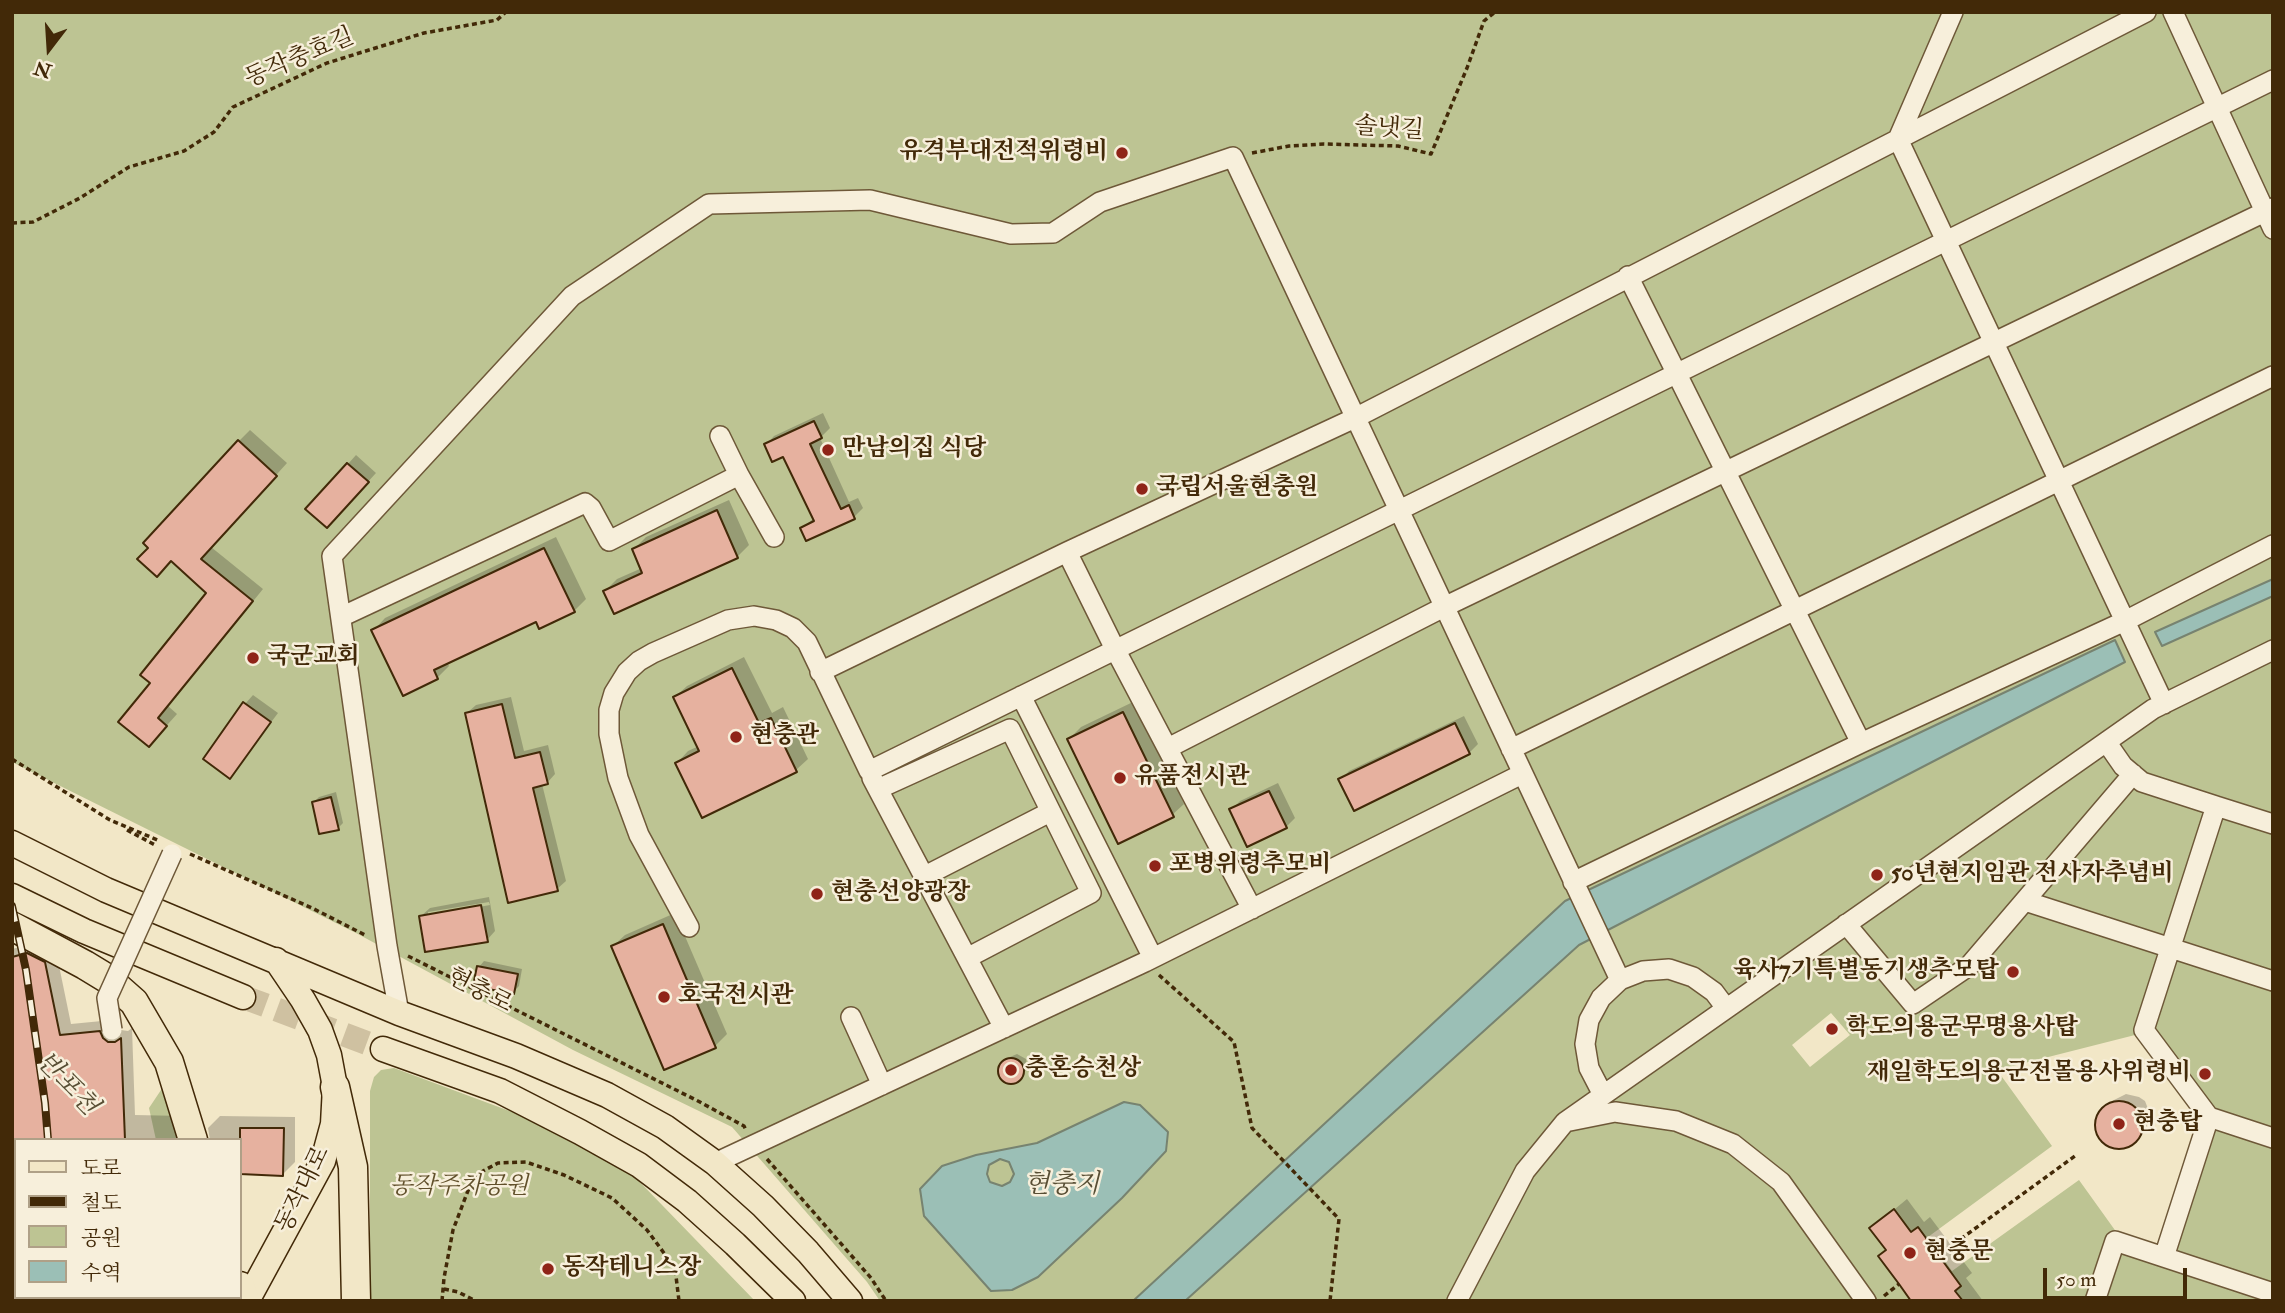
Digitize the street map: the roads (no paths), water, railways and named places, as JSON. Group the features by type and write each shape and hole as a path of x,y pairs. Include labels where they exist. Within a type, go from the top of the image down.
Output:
{"highway":[{"path":"12,926 96,972 134,1002 169,1062 192,1138"},
{"path":"335,1087 354,1167 356,1301"}],"main road":[{"name":"현충로","path":"12,843 106,890 399,1013 516,1056 607,1095 664,1127 715,1163 763,1206 808,1252 850,1301"},
{"path":"12,896 84,931 243,997"},
{"name":"동작대로","path":"246,1301 323,1161 333,1124 335,1087 329,1055 320,1030 276,960"},
{"path":"383,1049 500,1091 639,1165 687,1201 793,1301"}],"street":[{"path":"1953,12 1898,139 2164,704"},
{"path":"820,672 1067,552 1355,418 2146,12"},
{"path":"1168,748 1444,607 1725,471 1994,342 2270,216 2173,12"},
{"path":"869,771 2273,80"},
{"path":"399,1013 387,946 332,556 572,296 709,204 870,200 1011,234 1053,233 1100,202 1233,157 1619,981"},
{"path":"1628,276 1861,743"},
{"path":"1511,749 2273,376"},
{"path":"720,436 774,537"},
{"path":"341,617 581,504 588,504 608,541 739,475"},
{"path":"1573,882 1861,743 2125,621 2273,545"},
{"path":"1067,552 1252,909"},
{"path":"689,927 639,835 618,778 609,734 609,710 614,693 627,672 653,653 728,620 754,616 776,620 793,628 807,642 877,789 1004,1028"},
{"path":"1457,1301 1525,1171 1564,1122 2152,709 2273,650"},
{"path":"1021,696 1149,960"},
{"path":"877,789 1010,729 1091,893 967,958"},
{"path":"2107,743 2123,766 2142,782 2273,824"},
{"path":"715,1163 1149,960 1522,774"},
{"path":"1846,924 1913,1004 1969,966 2133,774"},
{"path":"2216,806 2144,1030 2209,1117 2273,1138"},
{"path":"923,877 1050,812"},
{"path":"113,1030 107,998 172,849"},
{"path":"2025,901 2273,981"},
{"path":"1603,1095 1589,1068 1585,1044 1589,1020 1601,998 1619,981 1643,971 1669,969 1693,977 1714,992 1727,1008"},
{"path":"851,1017 882,1085"},
{"path":"1564,1122 1615,1112 1676,1121 1733,1144 1781,1182 1866,1301"},
{"path":"2164,1257 2209,1117"},
{"path":"2095,1301 2115,1241 2273,1293"}],"water":[{"path":"2273,579 2273,596 2162,646 2155,632"},
{"path":"2115,640 2125,662 1579,945 1185,1301 1133,1301 1565,901"},
{"name":"현충지","path":"1124,1102 1140,1105 1168,1132 1166,1151 1122,1198 1038,1277 1012,1290 991,1291 924,1216 920,1189 942,1166 976,1155 1037,1143","holes":["1000,1159 1009,1162 1014,1174 1010,1182 1002,1186 990,1182 987,1174 989,1165"]}],"tunnel":[{"path":"243,997 383,1049"}],"railway":[{"path":"12,906 26,970 48,1138"}],"place":[{"name":"유격부대전적위령비","path":"1122,153"},
{"name":"만남의집 식당","path":"828,450"},
{"name":"국립서울현충원","path":"1142,489"},
{"name":"국군교회","path":"253,658"},
{"name":"현충관","path":"736,737"},
{"name":"유품전시관","path":"1120,778"},
{"name":"포병위령추모비","path":"1155,866"},
{"name":"50년현지임관 전사자추념비","path":"1877,875"},
{"name":"현충선양광장","path":"817,894"},
{"name":"육사7기특별동기생추모탑","path":"2013,972"},
{"name":"호국전시관","path":"664,997"},
{"name":"학도의용군무명용사탑","path":"1832,1029"},
{"name":"충혼승천상","path":"1011,1070"},
{"name":"재일학도의용군전몰용사위령비","path":"2205,1074"},
{"name":"현충탑","path":"2119,1124"},
{"name":"현충문","path":"1910,1253"},
{"name":"동작테니스장","path":"548,1269"}],"water label":[{"name":"반포천","path":"66,1085"}],"park label":[{"name":"동작주차공원","path":"459,1188"}]}
